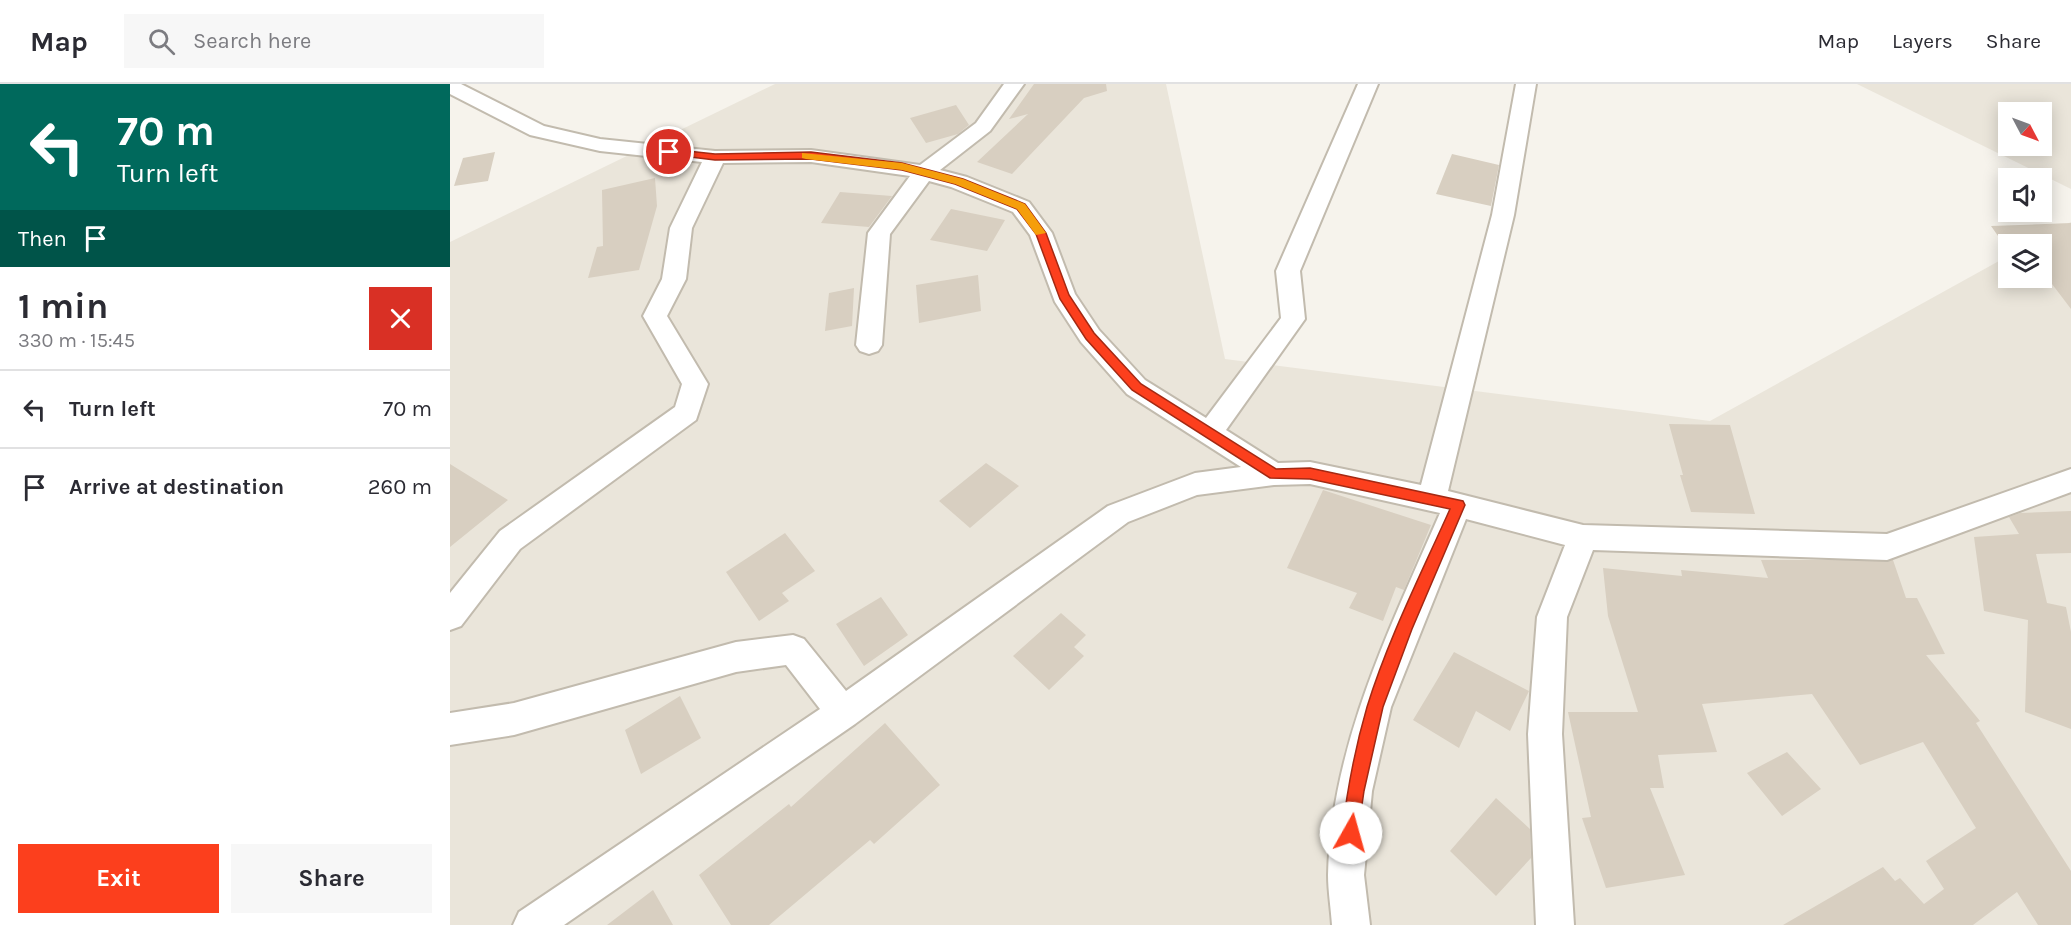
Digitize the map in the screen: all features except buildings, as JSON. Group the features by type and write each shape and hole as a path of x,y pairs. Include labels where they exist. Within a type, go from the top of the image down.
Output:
{"street":[{"path":"869,345 879,234 924,172 983,128 1014,84"},
{"path":"1210,432 1293,319 1293,298 1288,271 1368,84"},
{"path":"1350,925 1346,875 1355,791 1375,707 1405,629 1445,502 1503,215 1526,84"},
{"path":"450,86 537,130 600,145 715,157 811,156 902,167 959,182 1021,207 1041,233 1064,296 1090,336 1136,387 1274,474"},
{"path":"450,616 510,540 687,413 695,384 655,316 674,279 681,228 715,157"},
{"path":"532,925 843,713 1118,514 1195,484 1274,474 1310,473 1445,502 1583,537 1887,547 2071,480"},
{"path":"1555,925 1545,734 1552,617 1583,537"},
{"path":"450,729 514,719 736,657 793,649 843,713"}],"shaded area":[{"path":"775,84 1166,84 1225,359 1710,421 1998,262 1998,288 2052,288 2052,234 2049,234 2071,222 2071,925 450,925 450,242"},
{"path":"1857,84 2071,84 2071,189 2052,180 2052,168 2028,168 2004,156 2052,156 2052,102 1998,102 1998,153"}],"slow traffic":[{"path":"806,156 902,167 959,182 1021,207 1040,233"}],"route":[{"path":"669,152 715,157 811,156 902,167 959,182 1021,207 1041,233 1064,296 1090,336 1136,387 1274,474 1310,473 1458,505 1405,629 1375,707 1355,791 1351,833"}]}
